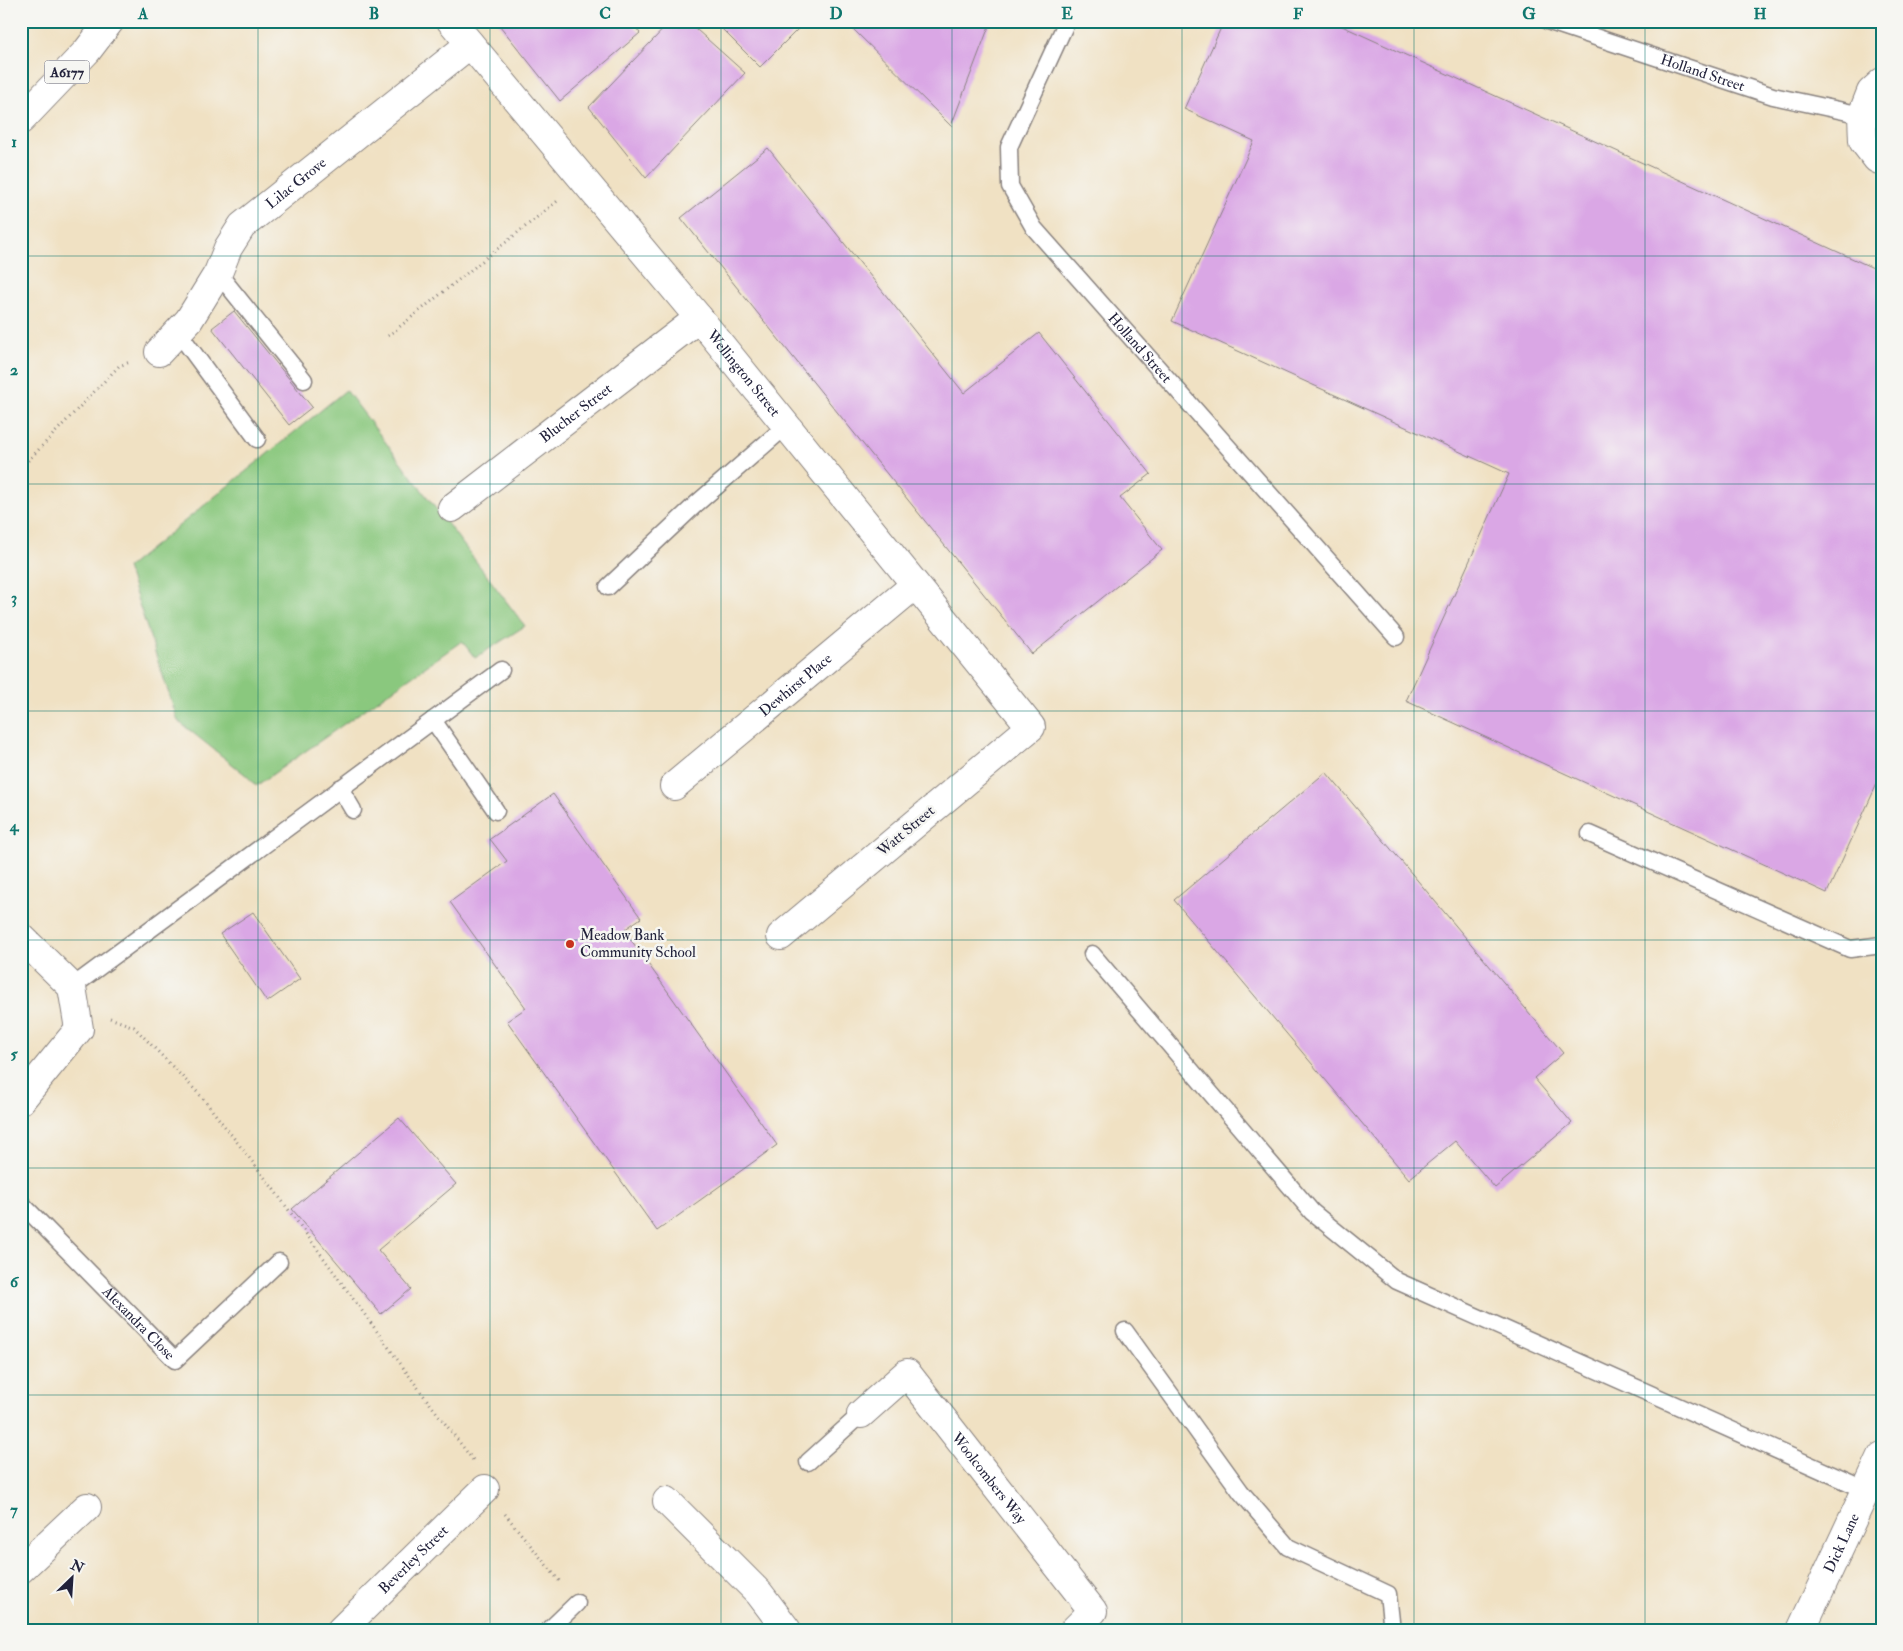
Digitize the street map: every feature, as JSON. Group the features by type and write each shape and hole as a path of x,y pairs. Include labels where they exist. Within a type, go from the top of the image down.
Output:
{"main road":[{"name":"A6177","path":"21,120 87,52 110,21"},
{"name":"Wellington Street","path":"451,21 699,318 1031,727"},
{"name":"Lilac Grove","path":"158,352 189,320 218,273 228,248 242,226 470,44"},
{"path":"1882,82 1871,92 1862,115 1862,140 1877,159 1882,161"},
{"name":"Blucher Street","path":"452,508 699,318"},
{"name":"Dewhirst Place","path":"674,786 915,585"},
{"name":"Watt Street","path":"781,936 1031,727"},
{"path":"21,937 72,987 78,1029 21,1100"},
{"name":"Woolcombers Way","path":"861,1414 907,1373 1093,1611 1074,1630"},
{"name":"Dick Lane","path":"1801,1630 1882,1456"},
{"name":"Beverley Street","path":"341,1630 485,1489"},
{"path":"667,1502 759,1593 787,1630"},
{"path":"21,1569 87,1507"}],"lane":[{"name":"Holland Street","path":"1067,21 1009,147 1010,186 1034,228 1396,637"},
{"name":"Holland Street","path":"1547,21 1773,96 1862,115"},
{"path":"218,273 304,380"},
{"path":"178,332 257,439"},
{"path":"608,587 695,505 786,426"},
{"path":"72,987 501,670"},
{"path":"433,720 496,811"},
{"path":"340,788 352,810"},
{"path":"1590,834 1850,949 1882,944"},
{"path":"1092,954 1312,1212 1398,1281 1866,1490"},
{"name":"Alexandra Close","path":"21,1203 175,1360 279,1262"},
{"path":"1125,1332 1241,1492 1288,1547 1388,1594 1392,1630"},
{"path":"808,1462 861,1414"},
{"path":"549,1630 577,1603"}],"path":[{"path":"388,336 584,180"},
{"path":"21,468 119,366 158,352"},
{"path":"78,1029 110,1018 134,1027 200,1096 272,1187 421,1392 471,1456 485,1489 577,1603"}],"green space":[{"path":"346,390 525,626 475,658 462,641 256,786 247,776 178,721 127,568"}],"building":[{"path":"496,21 630,21 640,33 560,101"},
{"path":"671,21 687,21 745,73 646,178 589,107"},
{"path":"714,21 806,21 760,67"},
{"path":"845,21 991,21 951,126"},
{"path":"1224,21 1331,21 1882,272 1882,773 1827,893 1406,701 1509,474 1172,321 1254,141 1184,109"},
{"path":"768,148 964,393 1039,333 1151,474 1120,498 1162,550 1032,654 681,218"},
{"path":"234,311 312,407 289,425 212,328"},
{"path":"1326,772 1563,1053 1534,1078 1572,1123 1495,1188 1455,1141 1409,1179 1174,900"},
{"path":"553,794 641,918 624,930 777,1145 657,1231 507,1021 526,1008 450,902 507,861 490,839"},
{"path":"253,912 300,979 267,1002 220,934"},
{"path":"399,1118 456,1184 378,1250 411,1289 381,1314 292,1209"}],"place":[{"name":"Meadow Bank Community School","path":"570,944"}]}
